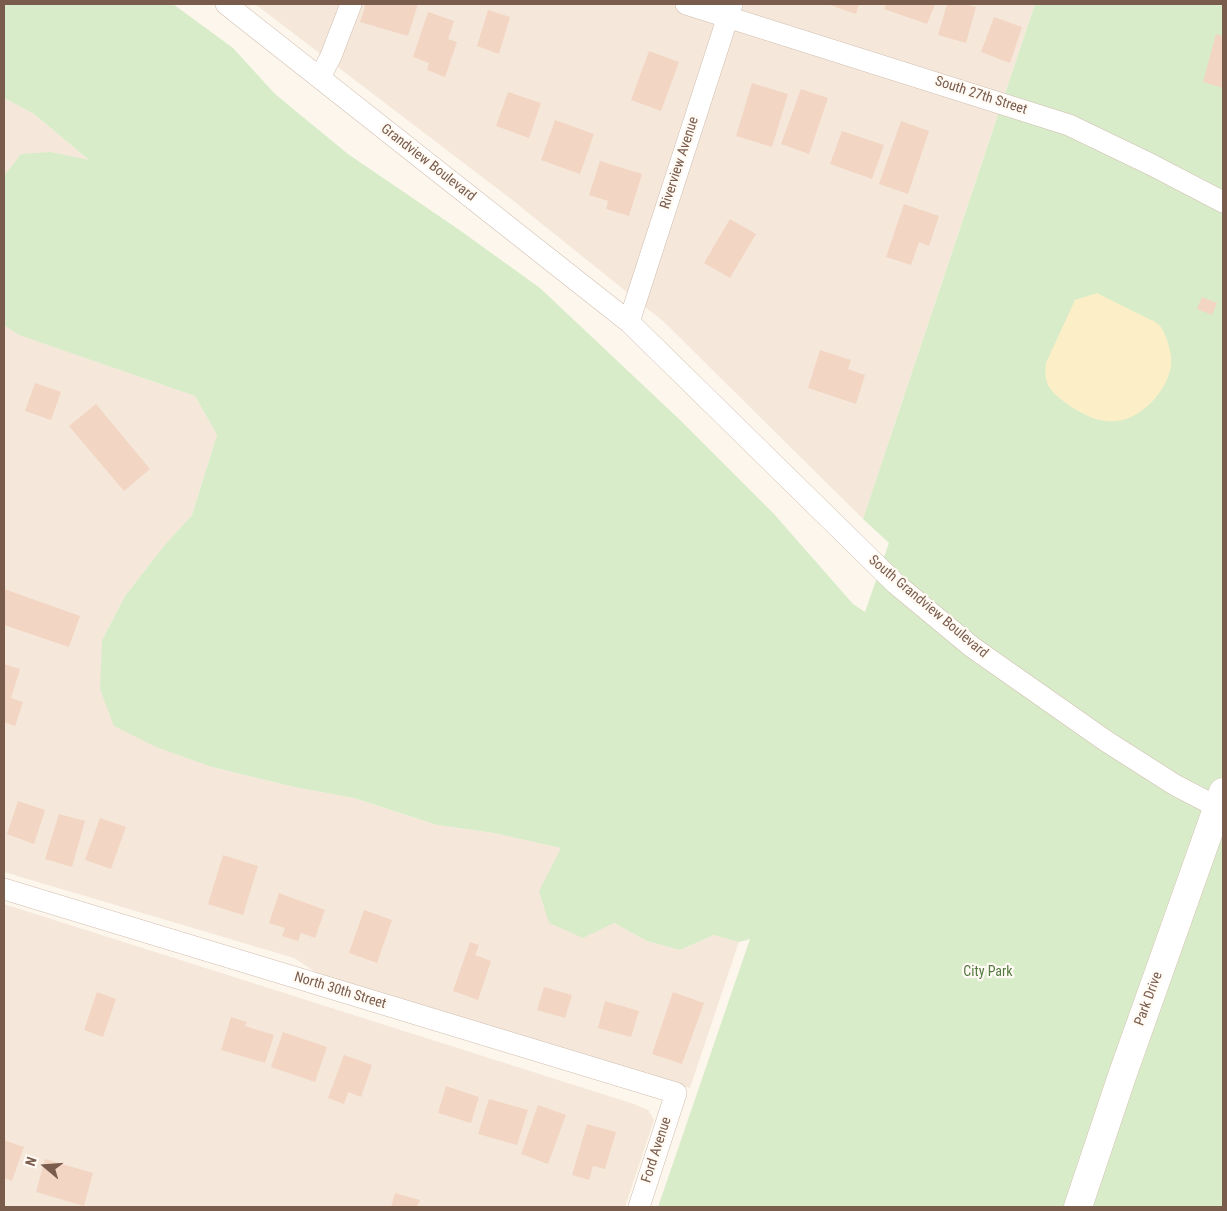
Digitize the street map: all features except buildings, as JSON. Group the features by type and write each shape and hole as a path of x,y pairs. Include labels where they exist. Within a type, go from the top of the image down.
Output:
{"main road":[{"name":"Park Drive","path":"1078,1207 1122,1076 1222,803"}],"street":[{"name":"Grandview Boulevard","path":"226,4 629,322"},
{"path":"320,77 331,56 351,4"},
{"name":"South 27th Street","path":"686,4 730,10 1069,125 1223,202"},
{"name":"Riverview Avenue","path":"629,322 730,10"},
{"name":"South Grandview Boulevard","path":"629,322 883,572 972,647 1106,741 1175,785 1222,803"},
{"name":"North 30th Street","path":"4,889 676,1093"},
{"name":"Ford Avenue","path":"639,1207 676,1093"}],"shaded area":[{"path":"255,4 1035,4 863,519 664,322 511,199"},
{"path":"4,98 34,114 90,161 51,152 4,176"},
{"path":"4,325 20,335 195,396 217,435 192,515 163,547 125,596 102,640 212,767 294,787 354,798 437,825 494,833 562,848 614,923 647,941 680,950 714,935 739,942 690,1088 320,975 294,958 4,872"},
{"path":"4,904 648,1110 654,1120 625,1207 4,1207"}],"green space":[{"name":"City Park","path":"4,4 173,4 233,48 275,94 348,154 540,288 680,420 774,514 853,604 865,612 889,543 863,519 1035,4 1223,4 1223,1207 658,1207 750,939 739,942 714,935 680,950 647,941 614,923 583,938 549,923 539,891 561,848 494,833 437,825 354,798 294,787 212,767 156,747 114,726 100,689 102,640 125,596 163,547 192,515 217,435 195,396 19,335 4,325 4,176 21,154 51,152 89,160 34,114 4,98"}],"sand":[{"path":"1097,293 1158,324 1170,350 1171,366 1169,376 1158,394 1143,410 1134,416 1115,421 1096,419 1083,414 1066,403 1052,391 1047,382 1045,370 1046,363 1075,300"}]}
